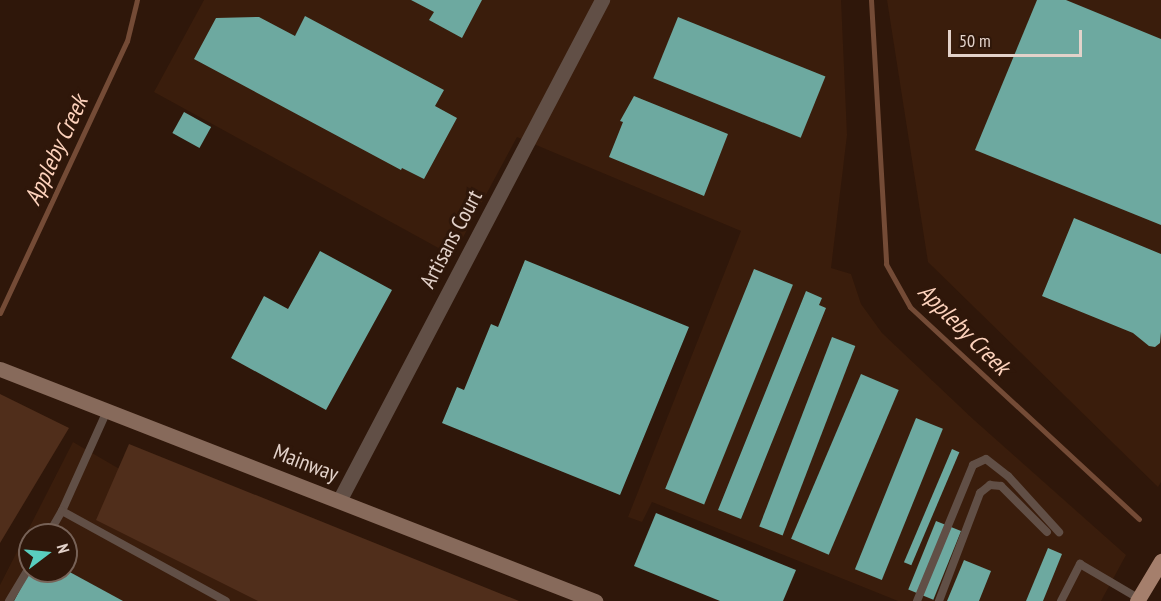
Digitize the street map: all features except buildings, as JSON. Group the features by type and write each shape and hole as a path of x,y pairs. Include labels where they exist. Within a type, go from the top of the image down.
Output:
{"main road":[{"path":"1137,600 1161,561"}],"street":[{"name":"Artisans Court","path":"340,500 602,0"},
{"name":"Mainway","path":"0,369 595,601"}],"lane":[{"path":"55,523 107,411"},
{"path":"917,601 973,465 986,459 1001,470 1059,532"},
{"path":"939,601 980,493 990,485 1001,486 1047,531"},
{"path":"62,511 226,601"},
{"path":"1061,601 1080,564 1137,600"},
{"path":"9,601 20,583"}],"shaded area":[{"path":"204,0 841,0 847,135 831,268 851,274 861,304 882,333 974,420 1126,555 1101,601 898,601 652,502 642,522 628,517 741,231 517,137 453,256 154,92"},
{"path":"887,0 1161,0 1161,482 1158,487 928,262"},
{"path":"0,394 69,428 0,543"},
{"path":"73,442 347,601 0,601 0,585 18,550 18,583 78,583 78,523 32,523"},
{"path":"129,444 519,601 258,601 96,520"}],"waterway":[{"name":"Appleby Creek","path":"0,313 127,41 137,0"},
{"name":"Appleby Creek","path":"871,0 886,264 910,307 1139,519"}]}
